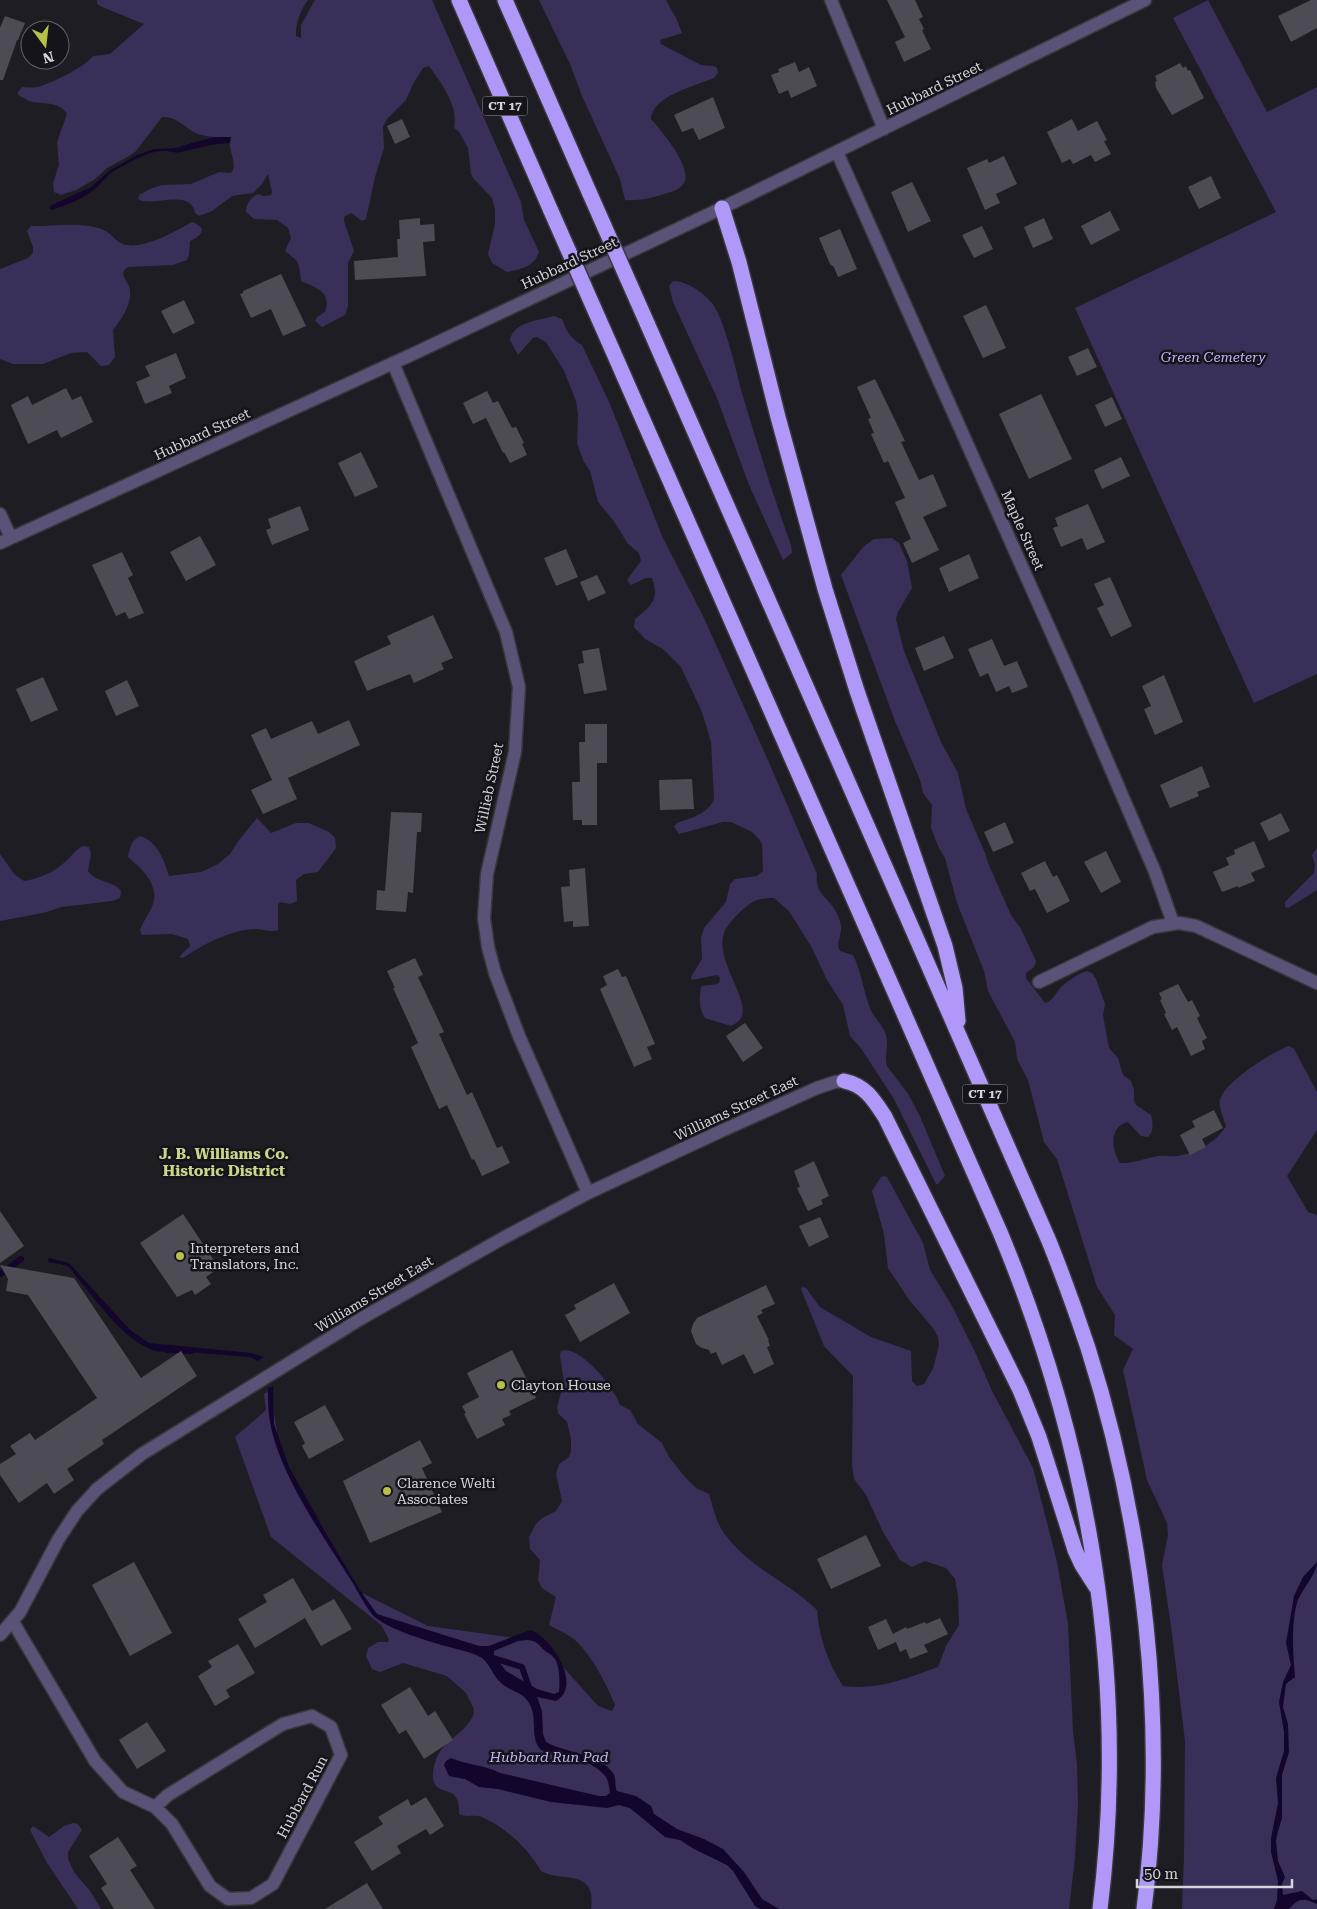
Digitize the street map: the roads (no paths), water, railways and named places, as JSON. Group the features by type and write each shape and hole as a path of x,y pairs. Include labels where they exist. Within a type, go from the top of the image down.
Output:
{"highway":[{"name":"CT 17","path":"459,0 1017,1272 1046,1353 1070,1436 1099,1592 1104,1648 1109,1753 1106,1848 1100,1909"},
{"name":"CT 17","path":"505,0 1049,1241 1088,1348 1104,1403 1124,1487 1143,1600 1151,1699 1152,1802 1144,1907"},
{"path":"722,208 740,262 781,426 830,606 945,946 955,988 958,1032"},
{"path":"844,1081 866,1091 881,1112 998,1345 1039,1437 1075,1550 1099,1592"}],"street":[{"path":"831,0 884,129"},
{"name":"Hubbard Street","path":"5,541 393,363 722,208 1145,0"},
{"name":"Maple Street","path":"837,152 1076,688 1155,872 1173,923"},
{"name":"Willieb Street","path":"393,363 506,632 518,687 515,752 487,874 484,918 488,947 495,973 519,1036 588,1193"},
{"path":"0,514 5,541"},
{"path":"1039,982 1146,930 1160,925 1186,923 1317,983"},
{"name":"Williams Street East","path":"0,1635 13,1622 73,1516 96,1489 124,1466 256,1382 467,1257 588,1193 817,1088 844,1081"},
{"name":"Hubbard Run","path":"13,1622 95,1761 123,1792 155,1807 172,1824 210,1886 228,1899 251,1898 273,1884 341,1755 331,1727 312,1716 283,1724 168,1795 155,1807"}],"waterway":[{"path":"9,1268 21,1259"},
{"path":"167,1350 192,1351"},
{"path":"490,1657 522,1667 530,1690"}],"place":[{"name":"Interpreters and Translators, Inc.","path":"180,1256"},
{"name":"Clayton House","path":"501,1385"},
{"name":"Clarence Welti Associates","path":"387,1491"}],"district":[{"name":"J. B. Williams Co. Historic District","path":"224,1162"}],"park label":[{"name":"Green Cemetery","path":"1213,357"},
{"name":"Hubbard Run Pad","path":"549,1757"}]}
